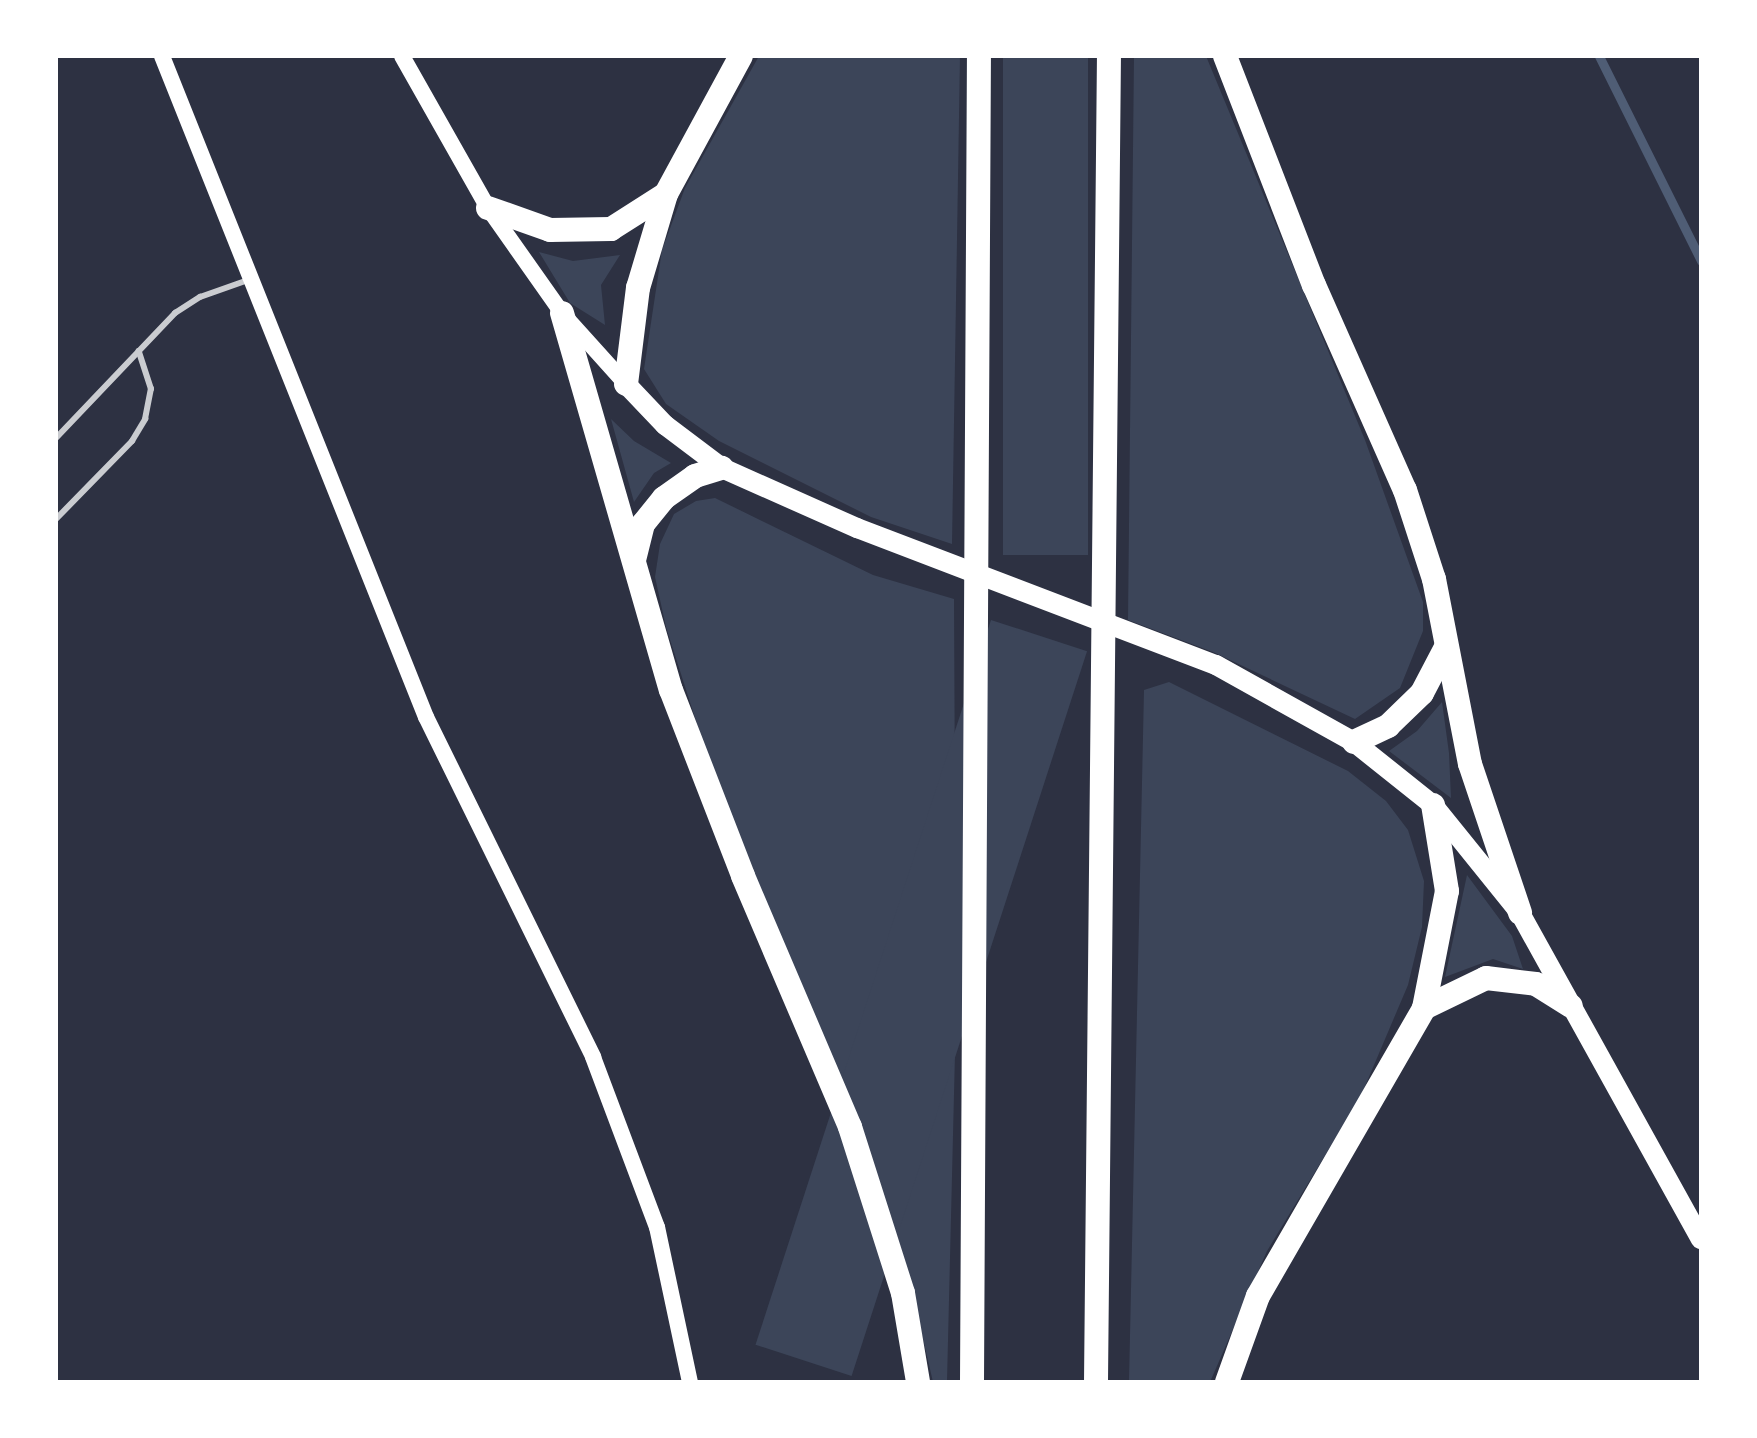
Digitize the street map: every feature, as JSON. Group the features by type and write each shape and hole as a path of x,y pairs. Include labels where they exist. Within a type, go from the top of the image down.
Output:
{"highway":[{"path":"626,384 638,288 666,194 741,56"},
{"path":"972,1382 979,56"},
{"path":"1096,1382 1109,56"},
{"path":"1225,56 1314,285 1405,490 1434,579 1445,649 1470,764 1520,913"},
{"path":"488,208 550,230 611,229 666,194"},
{"path":"562,313 671,690 737,862 850,1127 903,1293 918,1382"},
{"path":"633,562 643,524 664,498 695,476 722,468"},
{"path":"1354,742 1388,726 1422,693 1445,649"},
{"path":"1227,1382 1258,1296 1424,1008 1447,891 1433,805"},
{"path":"1424,1008 1486,978 1536,984 1571,1006"}],"main road":[{"path":"162,56 248,280 426,717 593,1057 657,1227 690,1382"},
{"path":"402,56 488,208 562,313 665,425 722,468 857,528 1216,665 1354,742 1433,805 1520,913 1701,1239"}],"lane":[{"path":"56,438 175,313 200,297 248,280"},
{"path":"56,519 132,441 145,419 151,389 139,351"}],"shaded area":[{"path":"759,56 960,56 952,544 871,517 719,441 666,404 644,369 662,250 685,188"},
{"path":"1003,56 1088,56 1088,555 1003,555"},
{"path":"1134,56 1206,56 1365,440 1423,602 1423,631 1400,688 1355,719 1213,652 1128,620"},
{"path":"539,252 573,261 620,255 601,285 605,325 570,303"},
{"path":"611,419 634,441 671,463 654,473 634,502"},
{"path":"715,498 873,575 954,599 956,1012 947,1382 933,1382 905,1261 877,1172 712,771 666,627 655,577 660,544 674,514 696,501"},
{"path":"991,620 1087,651 852,1376 756,1345"},
{"path":"1169,682 1348,771 1386,801 1408,830 1424,881 1422,927 1408,985 1360,1098 1267,1251 1210,1382 1129,1382 1144,690"},
{"path":"1442,702 1451,798 1389,751 1417,731"},
{"path":"1467,875 1512,936 1523,969 1493,959 1445,977"}],"waterway":[{"path":"1599,56 1701,261"}]}
